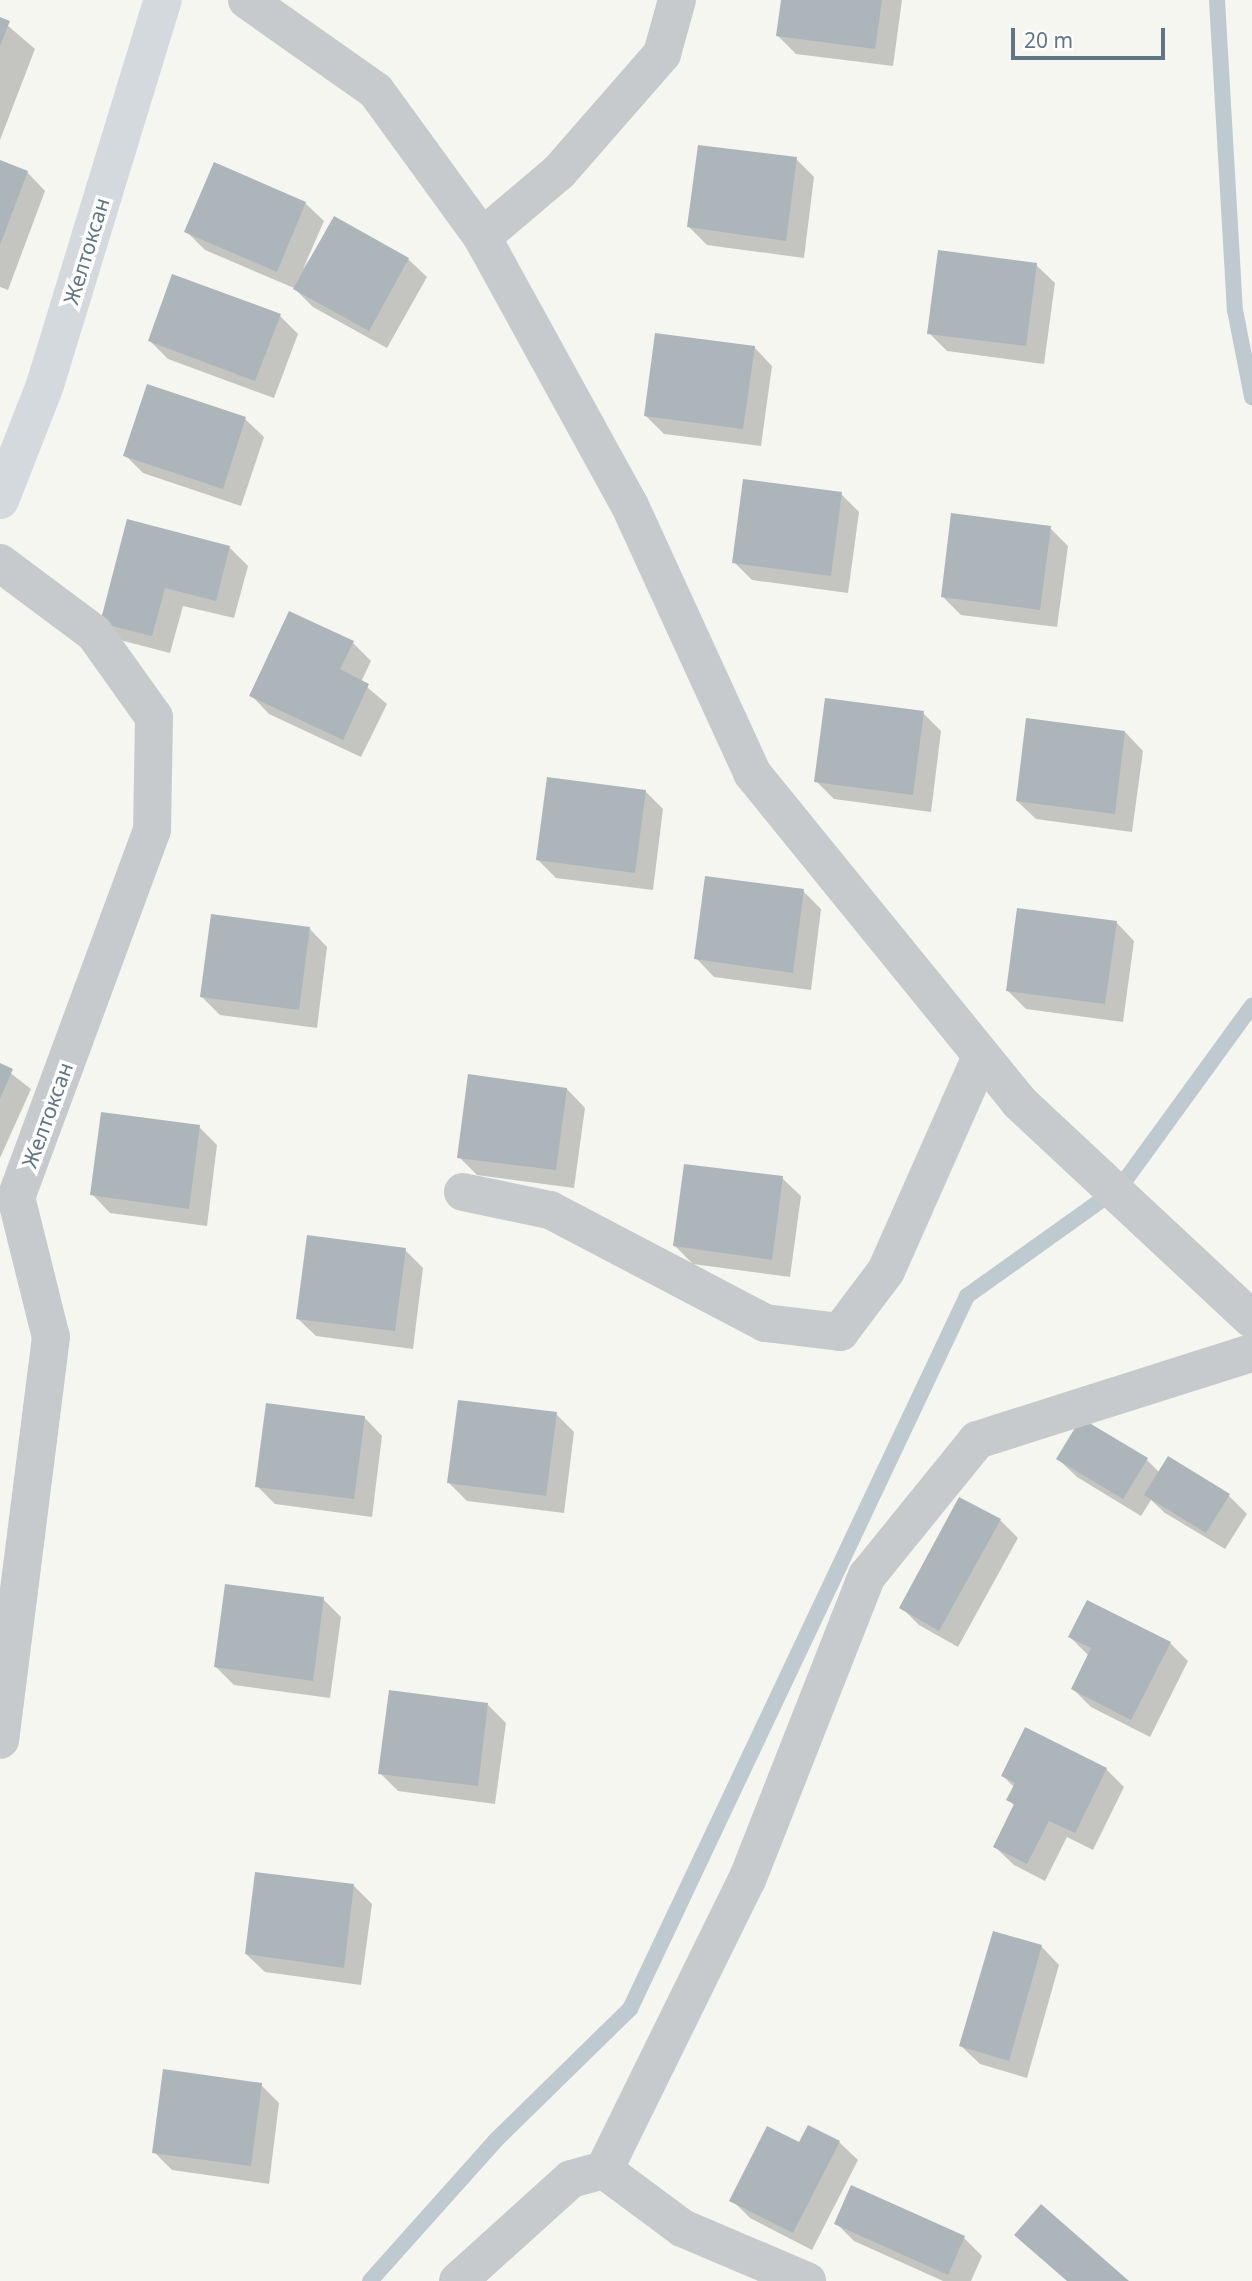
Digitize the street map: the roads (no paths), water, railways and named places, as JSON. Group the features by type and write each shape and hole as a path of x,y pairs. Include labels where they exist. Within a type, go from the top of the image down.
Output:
{"main road":[{"name":"Желтоксан","path":"0,500 45,385 163,0"}],"street":[{"path":"247,0 376,91 482,237 630,506 752,773 1019,1102 1199,1274 1252,1319"},
{"path":"482,237 559,172 662,54 677,0"},
{"name":"Желтоксан","path":"0,564 94,633 154,717 152,830 8,1193 51,1336 0,1740"},
{"path":"463,1192 550,1210 765,1323 840,1332 886,1271 981,1057"},
{"path":"458,2281 571,2179 604,2170 747,1880 867,1576 977,1440 1252,1353"},
{"path":"604,2170 682,2228 807,2281"}],"waterway":[{"path":"1217,0 1235,310 1252,397"},
{"path":"370,2281 495,2141 630,2009 967,1296 1121,1186 1252,1006"}]}
